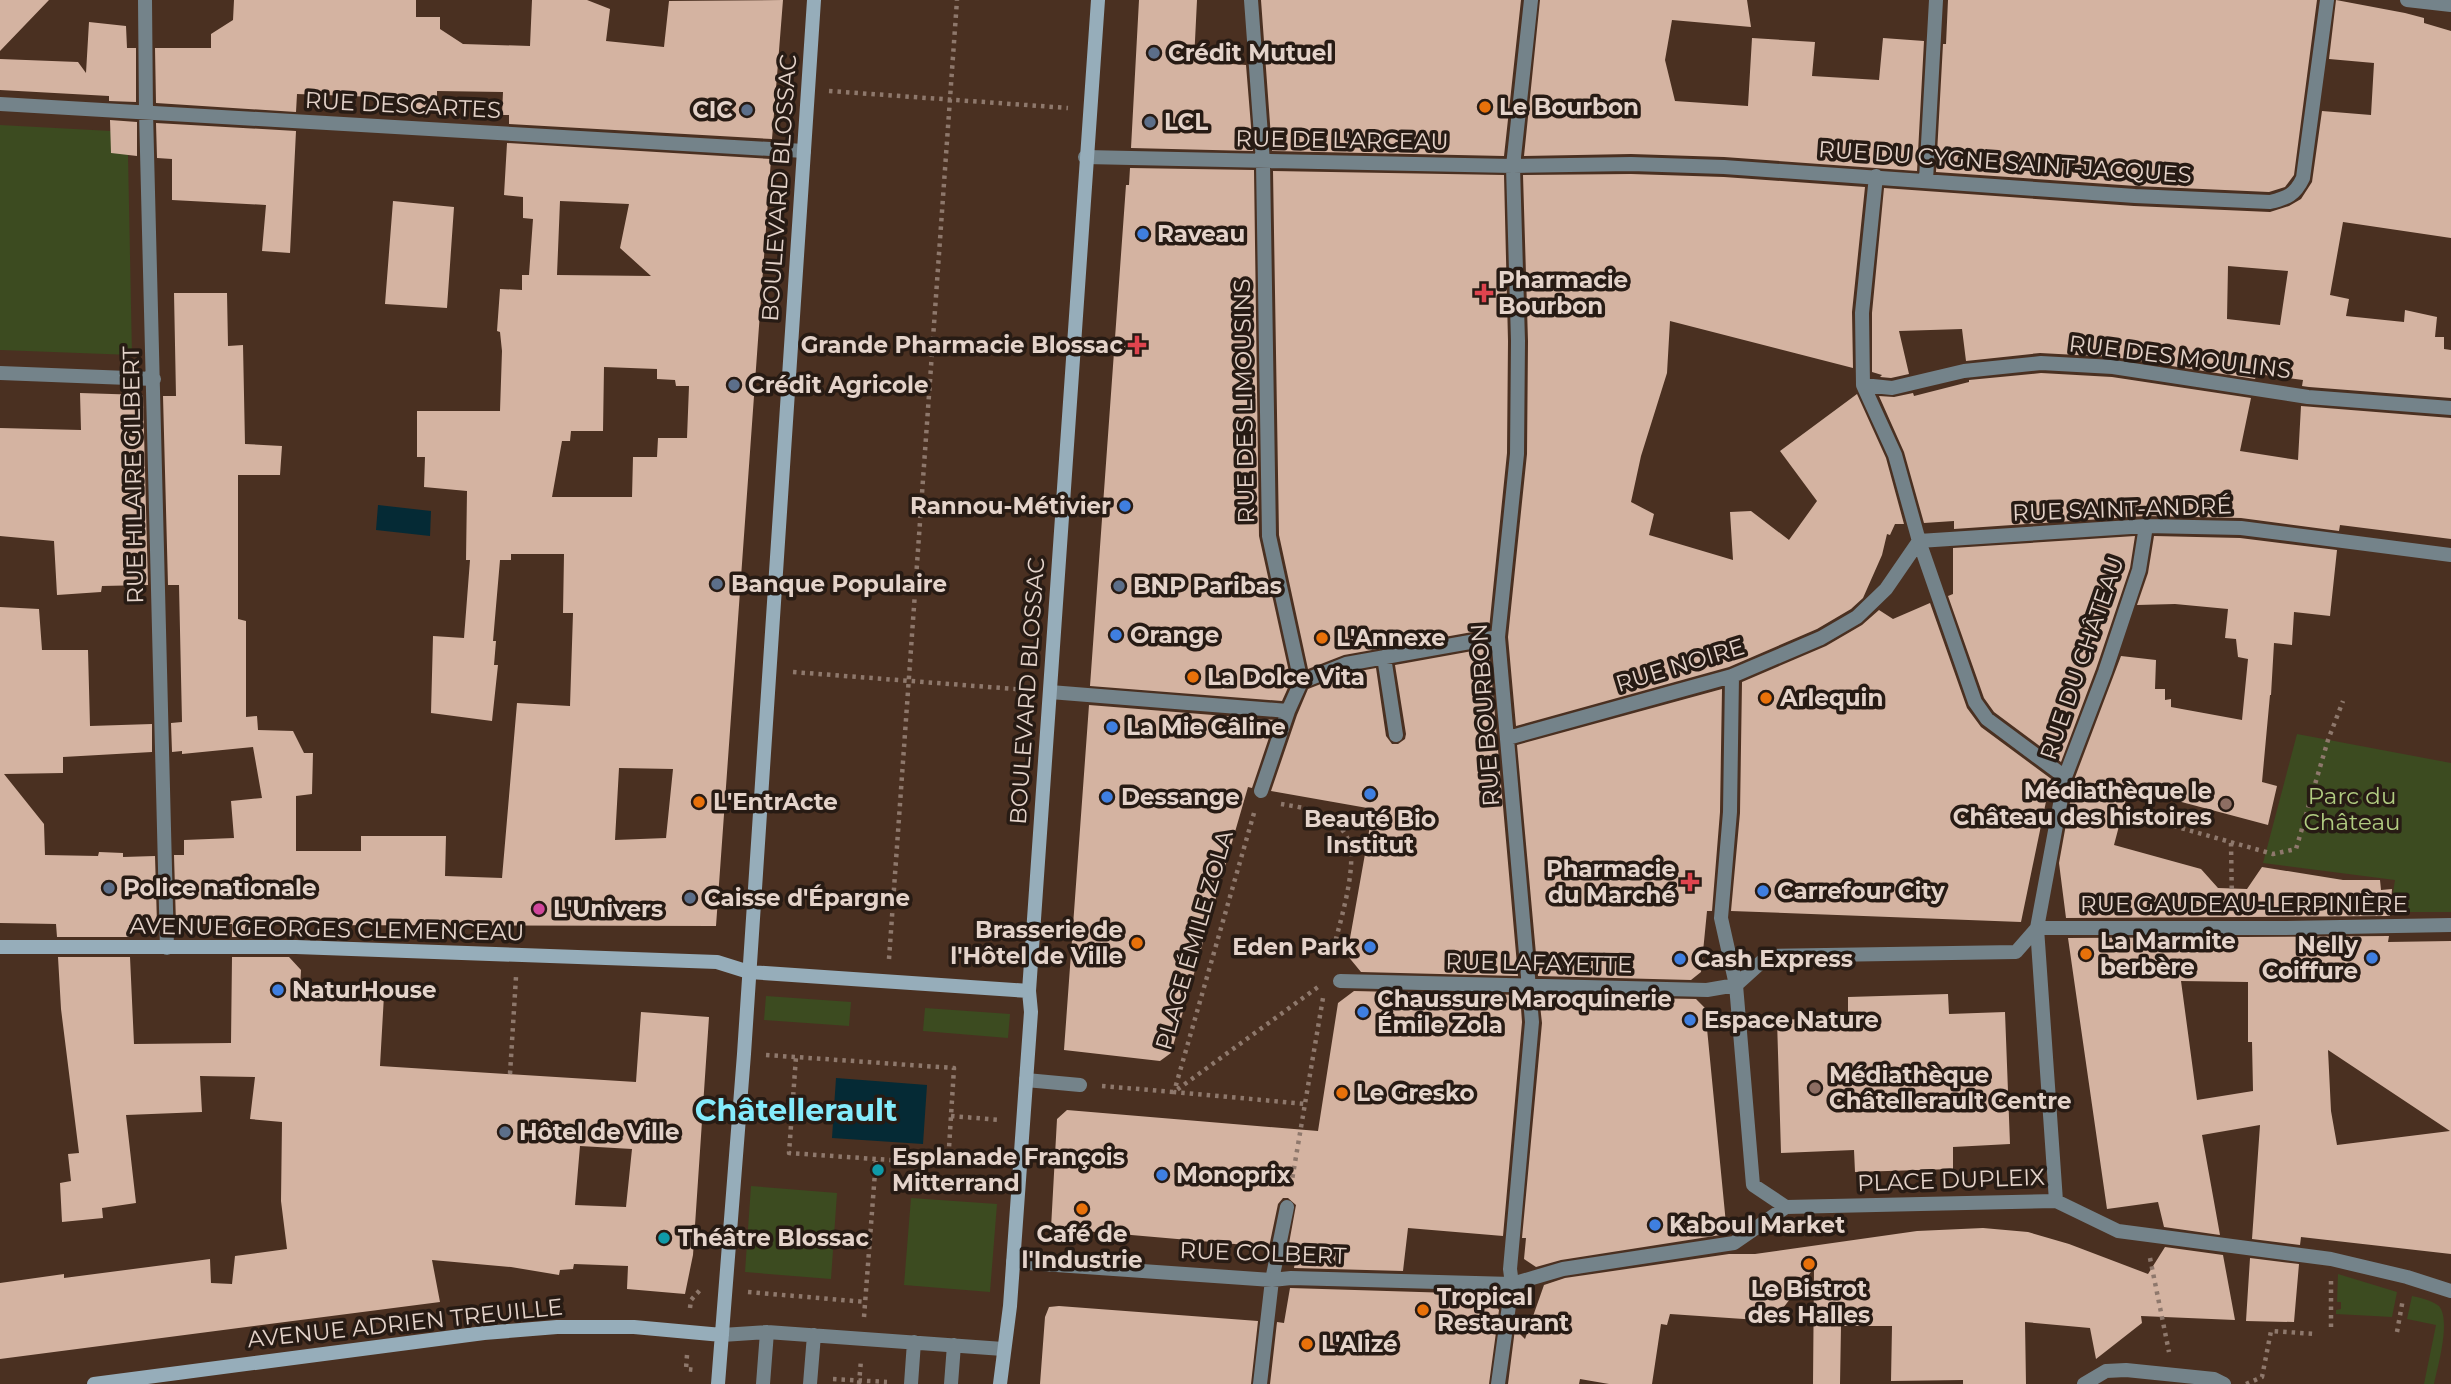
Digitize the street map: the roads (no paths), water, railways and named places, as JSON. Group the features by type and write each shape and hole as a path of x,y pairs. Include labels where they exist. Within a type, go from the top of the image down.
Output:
{"main road":[{"name":"BOULEVARD BLOSSAC","path":"718,1384 744,1054 814,0"},
{"name":"BOULEVARD BLOSSAC","path":"1000,1384 1010,1306 1031,1012 1029,991 1098,0"},
{"name":"AVENUE GEORGES CLEMENCEAU","path":"0,947 296,947 717,962 749,972 1029,991"},
{"name":"AVENUE ADRIEN TREUILLE","path":"94,1384 485,1333 557,1327 634,1327 722,1335"}],"street":[{"name":"RUE HILAIRE GILBERT","path":"145,0 167,948"},
{"name":"RUE DES LIMOUSINS","path":"1251,0 1263,162 1269,536 1301,682"},
{"name":"RUE BOURBON","path":"1498,1384 1511,1284 1510,1269 1532,1022 1498,637 1518,443 1513,166 1531,0"},
{"path":"1926,180 1936,0"},
{"name":"RUE DU CYGNE SAINT-JACQUES","path":"1513,166 1631,164 1724,167 2135,196 2270,202 2284,199 2296,192 2303,178 2327,0"},
{"path":"2407,0 2451,5"},
{"name":"RUE DESCARTES","path":"0,104 804,151"},
{"name":"RUE DE L'ARCEAU","path":"1086,157 1513,166"},
{"path":"1877,176 1862,313 1863,385 1895,456 1919,541 1975,702 1987,719 2065,777"},
{"name":"RUE DES MOULINS","path":"1863,385 1892,388 1964,371 2041,363 2113,367 2308,397 2451,408"},
{"path":"0,373 154,380"},
{"name":"RUE SAINT-ANDRÉ","path":"1919,541 2146,526 2241,528 2451,555"},
{"name":"RUE DU CHÂTEAU","path":"2037,928 2065,777 2105,672 2139,570 2146,526"},
{"name":"RUE NOIRE","path":"1508,738 1732,676 1821,638 1857,617 1886,589 1919,541"},
{"path":"1259,795 1301,682 1346,664 1498,637"},
{"path":"1384,657 1396,735"},
{"path":"1732,676 1730,812 1721,918 1737,985 1753,1185 1786,1207"},
{"path":"1050,692 1288,711"},
{"name":"RUE GAUDEAU-LERPINIÈRE","path":"2037,928 2451,925"},
{"path":"1737,985 1768,956 2016,952 2037,928"},
{"name":"PLACE DUPLEIX","path":"1786,1207 2056,1201 2037,928"},
{"name":"RUE LAFAYETTE","path":"1333,981 1707,990 1737,985"},
{"path":"1026,1080 1080,1085"},
{"path":"2056,1201 2118,1231 2331,1259 2451,1290"},
{"path":"1260,1384 1272,1280 1287,1207"},
{"name":"RUE COLBERT","path":"1013,1262 1272,1280 1291,1278 1511,1284 1563,1269 1734,1243 1786,1207"},
{"path":"722,1335 767,1332 1003,1349"},
{"path":"764,1384 767,1332"},
{"path":"810,1384 814,1335"},
{"path":"911,1384 915,1342"},
{"path":"951,1384 954,1345"},
{"path":"2084,1384 2106,1371 2126,1370 2214,1379 2224,1384"}],"water":[{"path":"378,505 431,511 430,536 376,530"},
{"path":"836,1078 927,1085 923,1144 832,1138"}],"place":[{"name":"Crédit Mutuel","path":"1154,53"},
{"name":"Le Bourbon","path":"1485,107"},
{"name":"CIC","path":"747,110"},
{"name":"LCL","path":"1150,122"},
{"name":"Raveau","path":"1143,234"},
{"name":"Pharmacie Bourbon","path":"1484,293"},
{"name":"Grande Pharmacie Blossac","path":"1137,345"},
{"name":"Crédit Agricole","path":"734,385"},
{"name":"Rannou-Métivier","path":"1125,506"},
{"name":"Banque Populaire","path":"717,584"},
{"name":"BNP Paribas","path":"1119,586"},
{"name":"Orange","path":"1116,635"},
{"name":"L'Annexe","path":"1322,638"},
{"name":"La Dolce Vita","path":"1193,677"},
{"name":"Arlequin","path":"1766,698"},
{"name":"La Mie Câline","path":"1112,727"},
{"name":"Beauté Bio Institut","path":"1370,794"},
{"name":"Dessange","path":"1107,797"},
{"name":"L'EntrActe","path":"699,802"},
{"name":"Médiathèque le Château des histoires","path":"2226,804"},
{"name":"Pharmacie du Marché","path":"1690,882"},
{"name":"Police nationale","path":"109,888"},
{"name":"Carrefour City","path":"1763,891"},
{"name":"Caisse d'Épargne","path":"690,898"},
{"name":"L'Univers","path":"539,909"},
{"name":"Brasserie de l'Hôtel de Ville","path":"1137,943"},
{"name":"Eden Park","path":"1370,947"},
{"name":"La Marmite berbère","path":"2086,954"},
{"name":"Nelly Coiffure","path":"2372,958"},
{"name":"Cash Express","path":"1680,959"},
{"name":"NaturHouse","path":"278,990"},
{"name":"Chaussure Maroquinerie Émile Zola","path":"1363,1012"},
{"name":"Espace Nature","path":"1690,1020"},
{"name":"Médiathèque Châtellerault Centre","path":"1815,1088"},
{"name":"Le Gresko","path":"1342,1093"},
{"name":"Hôtel de Ville","path":"505,1132"},
{"name":"Esplanade François Mitterrand","path":"878,1170"},
{"name":"Monoprix","path":"1162,1175"},
{"name":"Café de l'Industrie","path":"1082,1209"},
{"name":"Kaboul Market","path":"1655,1225"},
{"name":"Théâtre Blossac","path":"664,1238"},
{"name":"Le Bistrot des Halles","path":"1809,1264"},
{"name":"Tropical Restaurant","path":"1423,1310"},
{"name":"L'Alizé","path":"1307,1344"}],"district":[{"name":"Châtellerault","path":"796,1110"}],"park label":[{"name":"Parc du Château","path":"2352,809"}]}
